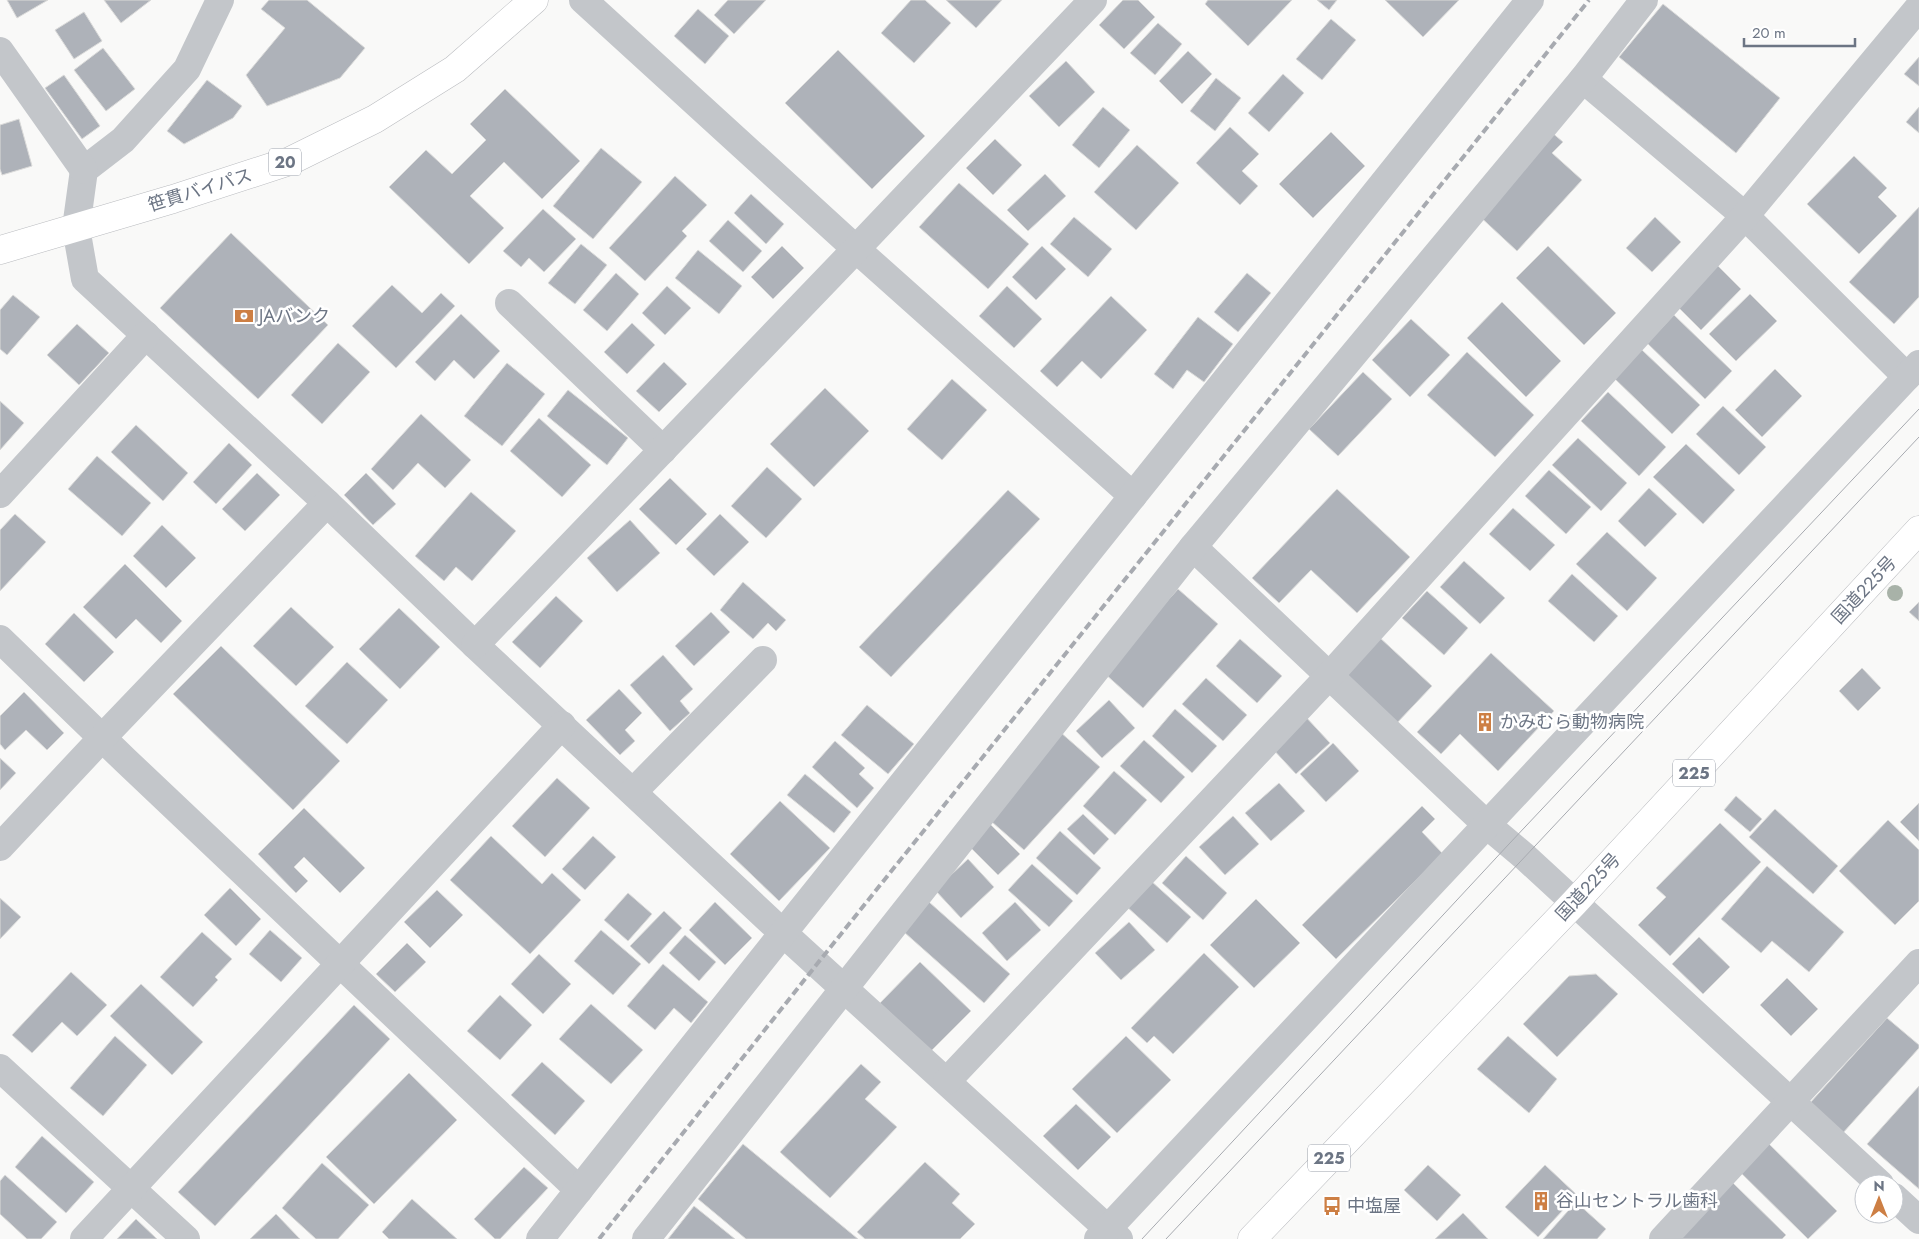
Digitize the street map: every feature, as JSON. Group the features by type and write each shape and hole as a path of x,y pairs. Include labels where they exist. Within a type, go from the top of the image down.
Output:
{"main road":[{"name":"笹貫バイパス","path":"0,250 174,199 290,161 376,119 456,69 534,0"},
{"name":"国道225号","path":"1252,1239 1574,903 1919,530"}],"street":[{"path":"84,170 123,140 187,69 220,0"},
{"path":"583,0 856,249 1133,496"},
{"path":"475,645 1093,0"},
{"path":"646,1239 1193,547 1583,78 1644,0"},
{"path":"540,1239 1133,496 1523,2"},
{"path":"947,1081 1330,675 1745,216 1919,7"},
{"path":"0,51 84,170 76,228 85,279 327,503 475,645 783,933 947,1081 1108,1236 1487,825 1913,370 1745,216 1583,78"},
{"path":"508,303 663,450"},
{"path":"0,494 146,335"},
{"path":"0,847 327,503"},
{"path":"1193,547 1487,825 1525,857 1869,1174"},
{"path":"0,639 578,1190"},
{"path":"633,792 763,660"},
{"path":"84,1239 562,725"},
{"path":"1663,1239 1919,963"},
{"path":"0,1068 186,1239"},
{"path":"1904,1206 1919,1220"}],"building":[{"path":"7,0 48,0 17,18"},
{"path":"104,0 151,0 121,23"},
{"path":"269,0 307,0 365,48 340,78 267,106 246,75 285,28 261,9"},
{"path":"728,0 766,0 734,34 714,15"},
{"path":"911,0 925,0 951,23 914,63 881,33"},
{"path":"946,0 1002,0 976,28"},
{"path":"1123,0 1138,0 1155,17 1124,49 1099,25"},
{"path":"1208,0 1292,0 1248,46 1205,4"},
{"path":"1317,0 1337,0 1329,10"},
{"path":"1385,0 1459,0 1423,37"},
{"path":"1663,4 1780,98 1736,153 1619,57"},
{"path":"698,9 729,36 705,64 674,36"},
{"path":"84,12 102,41 74,59 55,30"},
{"path":"1331,19 1356,40 1322,80 1296,59"},
{"path":"1158,23 1182,44 1155,75 1130,53"},
{"path":"103,48 135,89 106,111 74,70"},
{"path":"838,50 925,136 872,189 785,103"},
{"path":"1188,51 1212,74 1182,104 1159,81"},
{"path":"1919,57 1919,86 1904,74"},
{"path":"1066,61 1095,92 1059,127 1029,96"},
{"path":"1283,74 1304,93 1269,132 1248,113"},
{"path":"64,75 100,126 82,139 45,88"},
{"path":"1216,78 1241,98 1215,131 1190,111"},
{"path":"207,80 242,106 233,118 184,144 167,131"},
{"path":"505,89 580,161 542,199 504,162 470,196 504,228 469,264 389,187 426,150 452,174 486,140 470,124"},
{"path":"1103,107 1130,130 1099,168 1072,145"},
{"path":"1919,107 1919,133 1906,122"},
{"path":"19,119 32,166 2,175 0,169 0,125"},
{"path":"1230,127 1259,154 1242,171 1258,186 1240,205 1196,163"},
{"path":"1550,131 1563,142 1552,153 1582,180 1517,251 1475,212"},
{"path":"1331,132 1365,166 1313,218 1279,184"},
{"path":"995,139 1022,165 993,195 966,168"},
{"path":"1137,145 1179,183 1136,230 1094,192"},
{"path":"601,148 642,182 593,239 553,206"},
{"path":"1854,156 1887,188 1878,197 1897,216 1859,254 1807,204"},
{"path":"1045,174 1066,196 1028,231 1007,210"},
{"path":"675,176 707,205 682,231 687,236 645,281 609,248"},
{"path":"959,183 1029,244 988,289 919,227"},
{"path":"751,194 784,224 766,244 734,213"},
{"path":"1919,207 1919,297 1894,324 1849,282"},
{"path":"543,209 576,239 544,272 529,258 521,267 503,251"},
{"path":"1074,217 1112,249 1088,277 1050,244"},
{"path":"1655,217 1681,242 1652,272 1626,248"},
{"path":"728,220 762,251 743,272 709,241"},
{"name":"JAバンク","path":"231,233 328,325 258,399 160,308"},
{"path":"581,244 607,265 575,304 548,283"},
{"path":"782,246 804,268 773,299 751,277"},
{"path":"1042,246 1066,269 1036,300 1012,277"},
{"path":"1548,246 1616,313 1584,345 1516,278"},
{"path":"698,250 742,286 719,314 675,278"},
{"path":"1714,262 1741,289 1701,330 1674,303"},
{"path":"616,273 639,294 607,331 583,310"},
{"path":"1247,273 1271,293 1238,332 1214,312"},
{"path":"392,285 422,313 441,293 455,306 396,368 352,326"},
{"path":"667,286 691,308 665,335 642,313"},
{"path":"1007,286 1042,319 1014,348 979,316"},
{"path":"1750,294 1777,321 1736,361 1709,334"},
{"path":"13,295 40,317 7,355 0,349 0,310"},
{"path":"1111,296 1147,330 1101,379 1082,361 1057,387 1040,371"},
{"path":"1502,302 1561,361 1526,397 1467,338"},
{"path":"461,314 500,351 474,379 454,360 435,381 415,362"},
{"path":"1674,315 1732,371 1705,399 1647,343"},
{"path":"1198,317 1233,344 1204,382 1187,370 1173,389 1154,374"},
{"path":"1411,319 1450,355 1410,397 1372,360"},
{"path":"632,323 655,345 627,374 604,352"},
{"path":"77,324 109,353 79,385 47,355"},
{"path":"338,343 370,372 322,424 291,395"},
{"path":"1642,350 1700,405 1672,434 1614,378"},
{"path":"1467,352 1534,415 1495,457 1427,395"},
{"path":"664,362 687,384 659,412 636,391"},
{"path":"507,363 545,394 502,446 464,416"},
{"path":"1775,369 1802,396 1762,437 1735,410"},
{"path":"1363,372 1392,399 1338,456 1309,429"},
{"path":"952,379 987,410 942,460 907,429"},
{"path":"825,388 869,431 814,487 770,444"},
{"path":"568,390 628,438 607,465 547,416"},
{"path":"1608,392 1666,447 1639,476 1581,421"},
{"path":"0,401 24,423 0,450"},
{"path":"1723,406 1766,447 1739,475 1696,434"},
{"path":"421,414 471,460 445,488 418,463 393,490 371,469"},
{"path":"539,418 591,465 562,497 510,451"},
{"path":"136,425 188,473 163,501 111,452"},
{"path":"1578,438 1627,483 1601,511 1552,465"},
{"path":"229,443 252,465 216,504 193,482"},
{"path":"1686,444 1735,490 1703,524 1653,477"},
{"path":"97,456 151,503 122,536 68,489"},
{"path":"767,467 802,499 766,538 731,506"},
{"path":"1549,470 1591,507 1566,534 1525,496"},
{"path":"257,473 280,495 245,531 222,509"},
{"path":"366,473 396,504 373,525 344,495"},
{"path":"670,478 707,514 676,545 639,509"},
{"path":"1649,488 1677,514 1645,547 1618,521"},
{"path":"1337,489 1410,557 1357,613 1311,570 1279,603 1252,578"},
{"path":"1008,490 1040,519 891,677 859,647"},
{"path":"471,492 516,531 472,581 456,567 444,581 415,556"},
{"path":"1513,508 1555,545 1530,571 1489,534"},
{"path":"15,514 46,542 0,591 0,530"},
{"path":"720,514 749,542 714,576 686,549"},
{"path":"630,520 660,553 617,592 587,558"},
{"path":"162,525 196,558 166,588 133,556"},
{"path":"1607,532 1657,578 1627,611 1576,564"},
{"path":"1464,561 1505,598 1480,624 1440,587"},
{"path":"125,564 182,621 161,643 136,619 116,639 83,607"},
{"path":"1572,574 1618,616 1594,642 1548,601"},
{"path":"743,582 786,620 776,631 768,623 753,639 720,610"},
{"path":"1178,589 1218,624 1143,708 1103,672"},
{"path":"1427,591 1468,628 1444,655 1402,618"},
{"path":"556,596 583,621 540,668 512,642"},
{"path":"1919,602 1919,621 1909,612"},
{"path":"291,607 334,647 296,686 253,646"},
{"path":"399,608 440,647 400,689 359,649"},
{"path":"711,612 730,632 694,666 675,646"},
{"path":"74,613 114,652 84,682 45,644"},
{"path":"1378,636 1432,686 1395,725 1341,675"},
{"path":"1240,639 1282,676 1257,703 1216,666"},
{"path":"221,646 340,761 293,810 173,694"},
{"name":"かみむら動物病院","path":"1491,653 1554,711 1498,771 1460,734 1441,754 1417,732"},
{"path":"663,655 693,689 680,701 690,713 670,731 630,685"},
{"path":"347,662 388,700 347,744 305,706"},
{"path":"1862,668 1881,688 1858,711 1839,691"},
{"path":"1206,678 1247,715 1223,741 1182,704"},
{"path":"619,689 642,713 625,730 635,741 620,755 586,720"},
{"path":"24,692 64,733 47,750 26,730 5,750 0,744 0,716"},
{"path":"1109,700 1135,728 1102,758 1076,731"},
{"path":"867,705 914,744 888,774 841,735"},
{"path":"1175,709 1217,746 1192,773 1152,736"},
{"path":"1304,715 1330,743 1296,774 1270,746"},
{"path":"1059,731 1100,767 1024,850 984,815"},
{"path":"1144,740 1185,777 1161,803 1120,766"},
{"path":"835,741 865,768 859,774 874,788 857,808 812,767"},
{"path":"1333,743 1359,771 1326,802 1300,774"},
{"path":"0,758 16,773 0,790"},
{"path":"1114,771 1147,800 1115,835 1083,806"},
{"path":"805,774 851,812 834,833 787,795"},
{"path":"557,778 590,808 545,857 512,826"},
{"path":"1279,783 1305,811 1271,841 1245,813"},
{"path":"1736,796 1762,819 1750,832 1724,810"},
{"path":"780,801 830,848 779,901 730,854"},
{"path":"1919,803 1919,841 1900,822"},
{"path":"1422,806 1435,819 1422,832 1443,854 1336,959 1302,925"},
{"path":"304,808 365,868 340,893 304,857 294,867 308,881 296,893 258,854"},
{"path":"1775,809 1838,866 1813,894 1749,837"},
{"path":"1083,814 1109,839 1094,855 1067,829"},
{"path":"1233,816 1259,844 1225,875 1199,847"},
{"path":"986,820 1020,854 998,875 964,841"},
{"path":"1888,820 1919,850 1919,901 1895,925 1839,871"},
{"path":"1720,823 1761,862 1670,956 1638,925 1666,897 1656,888"},
{"path":"1060,831 1101,868 1077,895 1036,858"},
{"path":"491,836 542,884 552,873 581,900 530,954 450,880"},
{"path":"593,836 616,857 585,890 562,869"},
{"path":"1186,856 1227,893 1203,920 1162,883"},
{"path":"968,859 994,887 961,918 935,890"},
{"path":"1032,864 1073,901 1049,927 1008,890"},
{"path":"1767,866 1844,932 1809,972 1772,941 1761,953 1721,919"},
{"path":"1150,880 1191,917 1167,943 1126,906"},
{"path":"230,888 261,919 236,946 204,915"},
{"path":"437,890 463,915 430,948 404,922"},
{"path":"628,893 652,914 628,941 604,920"},
{"path":"0,898 21,917 0,939"},
{"path":"1256,899 1300,943 1254,988 1210,945"},
{"path":"715,902 752,938 725,965 689,930"},
{"path":"929,902 1010,974 984,1003 904,932"},
{"path":"1015,902 1041,930 1007,961 982,933"},
{"path":"664,911 682,928 649,964 630,946"},
{"path":"1129,922 1155,950 1121,980 1095,953"},
{"path":"270,930 302,958 281,982 249,954"},
{"path":"601,930 641,964 613,995 574,961"},
{"path":"202,932 232,959 215,977 218,980 193,1007 160,977"},
{"path":"685,935 716,962 699,981 669,953"},
{"path":"1699,937 1730,967 1703,994 1672,964"},
{"path":"407,943 426,962 395,992 376,974"},
{"path":"1204,953 1239,987 1173,1054 1154,1036 1147,1043 1131,1028"},
{"path":"539,954 571,984 543,1014 511,984"},
{"path":"920,962 971,1011 930,1052 880,1003"},
{"path":"663,964 708,1002 691,1023 674,1008 655,1030 627,1006"},
{"path":"71,972 107,1005 77,1036 62,1022 32,1053 12,1035"},
{"path":"1596,974 1618,994 1557,1057 1523,1024 1569,976"},
{"path":"1787,978 1818,1009 1791,1036 1760,1005"},
{"path":"141,984 203,1042 172,1075 110,1016"},
{"path":"500,995 532,1025 500,1060 467,1031"},
{"path":"591,1004 643,1050 611,1084 559,1039"},
{"path":"354,1005 390,1039 215,1226 178,1192"},
{"path":"1887,1018 1919,1045 1919,1048 1842,1134 1809,1104"},
{"path":"115,1036 147,1065 103,1116 70,1088"},
{"path":"1126,1036 1171,1080 1117,1133 1072,1089"},
{"path":"1508,1036 1557,1079 1529,1113 1477,1069"},
{"path":"542,1062 585,1101 555,1135 511,1095"},
{"path":"861,1064 881,1082 865,1099 897,1127 830,1198 780,1152"},
{"path":"409,1073 457,1120 374,1204 326,1157"},
{"path":"1919,1086 1919,1189 1904,1174 1867,1144"},
{"path":"1076,1104 1111,1137 1078,1170 1043,1136"},
{"path":"42,1136 94,1182 66,1213 15,1167"},
{"path":"1764,1139 1837,1211 1808,1239 1735,1167"},
{"path":"743,1144 858,1239 746,1239 698,1199"},
{"path":"925,1162 960,1194 952,1203 975,1224 960,1239 865,1239 857,1232"},
{"path":"322,1163 369,1205 338,1239 316,1239 282,1208"},
{"path":"1428,1165 1461,1195 1437,1221 1404,1190"},
{"name":"谷山セントラル歯科","path":"1545,1165 1577,1195 1538,1237 1505,1207"},
{"path":"524,1167 548,1188 500,1239 495,1239 474,1219"},
{"path":"5,1175 57,1222 41,1239 27,1239 0,1214 0,1181"},
{"path":"1733,1183 1786,1235 1782,1239 1677,1239"},
{"path":"412,1199 457,1239 389,1239 382,1232"},
{"path":"1576,1202 1606,1229 1597,1239 1543,1239"},
{"path":"694,1206 735,1239 668,1239"},
{"path":"1463,1213 1488,1239 1435,1239"},
{"path":"276,1214 300,1239 250,1239"},
{"path":"136,1219 157,1239 117,1239"}],"tram line":[{"path":"1142,1239 1509,844 1919,409"},
{"path":"1166,1239 1919,437"}],"railway":[{"path":"599,1239 1589,0"}],"place":[{"name":"JAバンク","path":"244,316"},
{"name":"かみむら動物病院","path":"1485,722"},
{"name":"谷山セントラル歯科","path":"1541,1201"},
{"name":"中塩屋","path":"1332,1206"}]}
